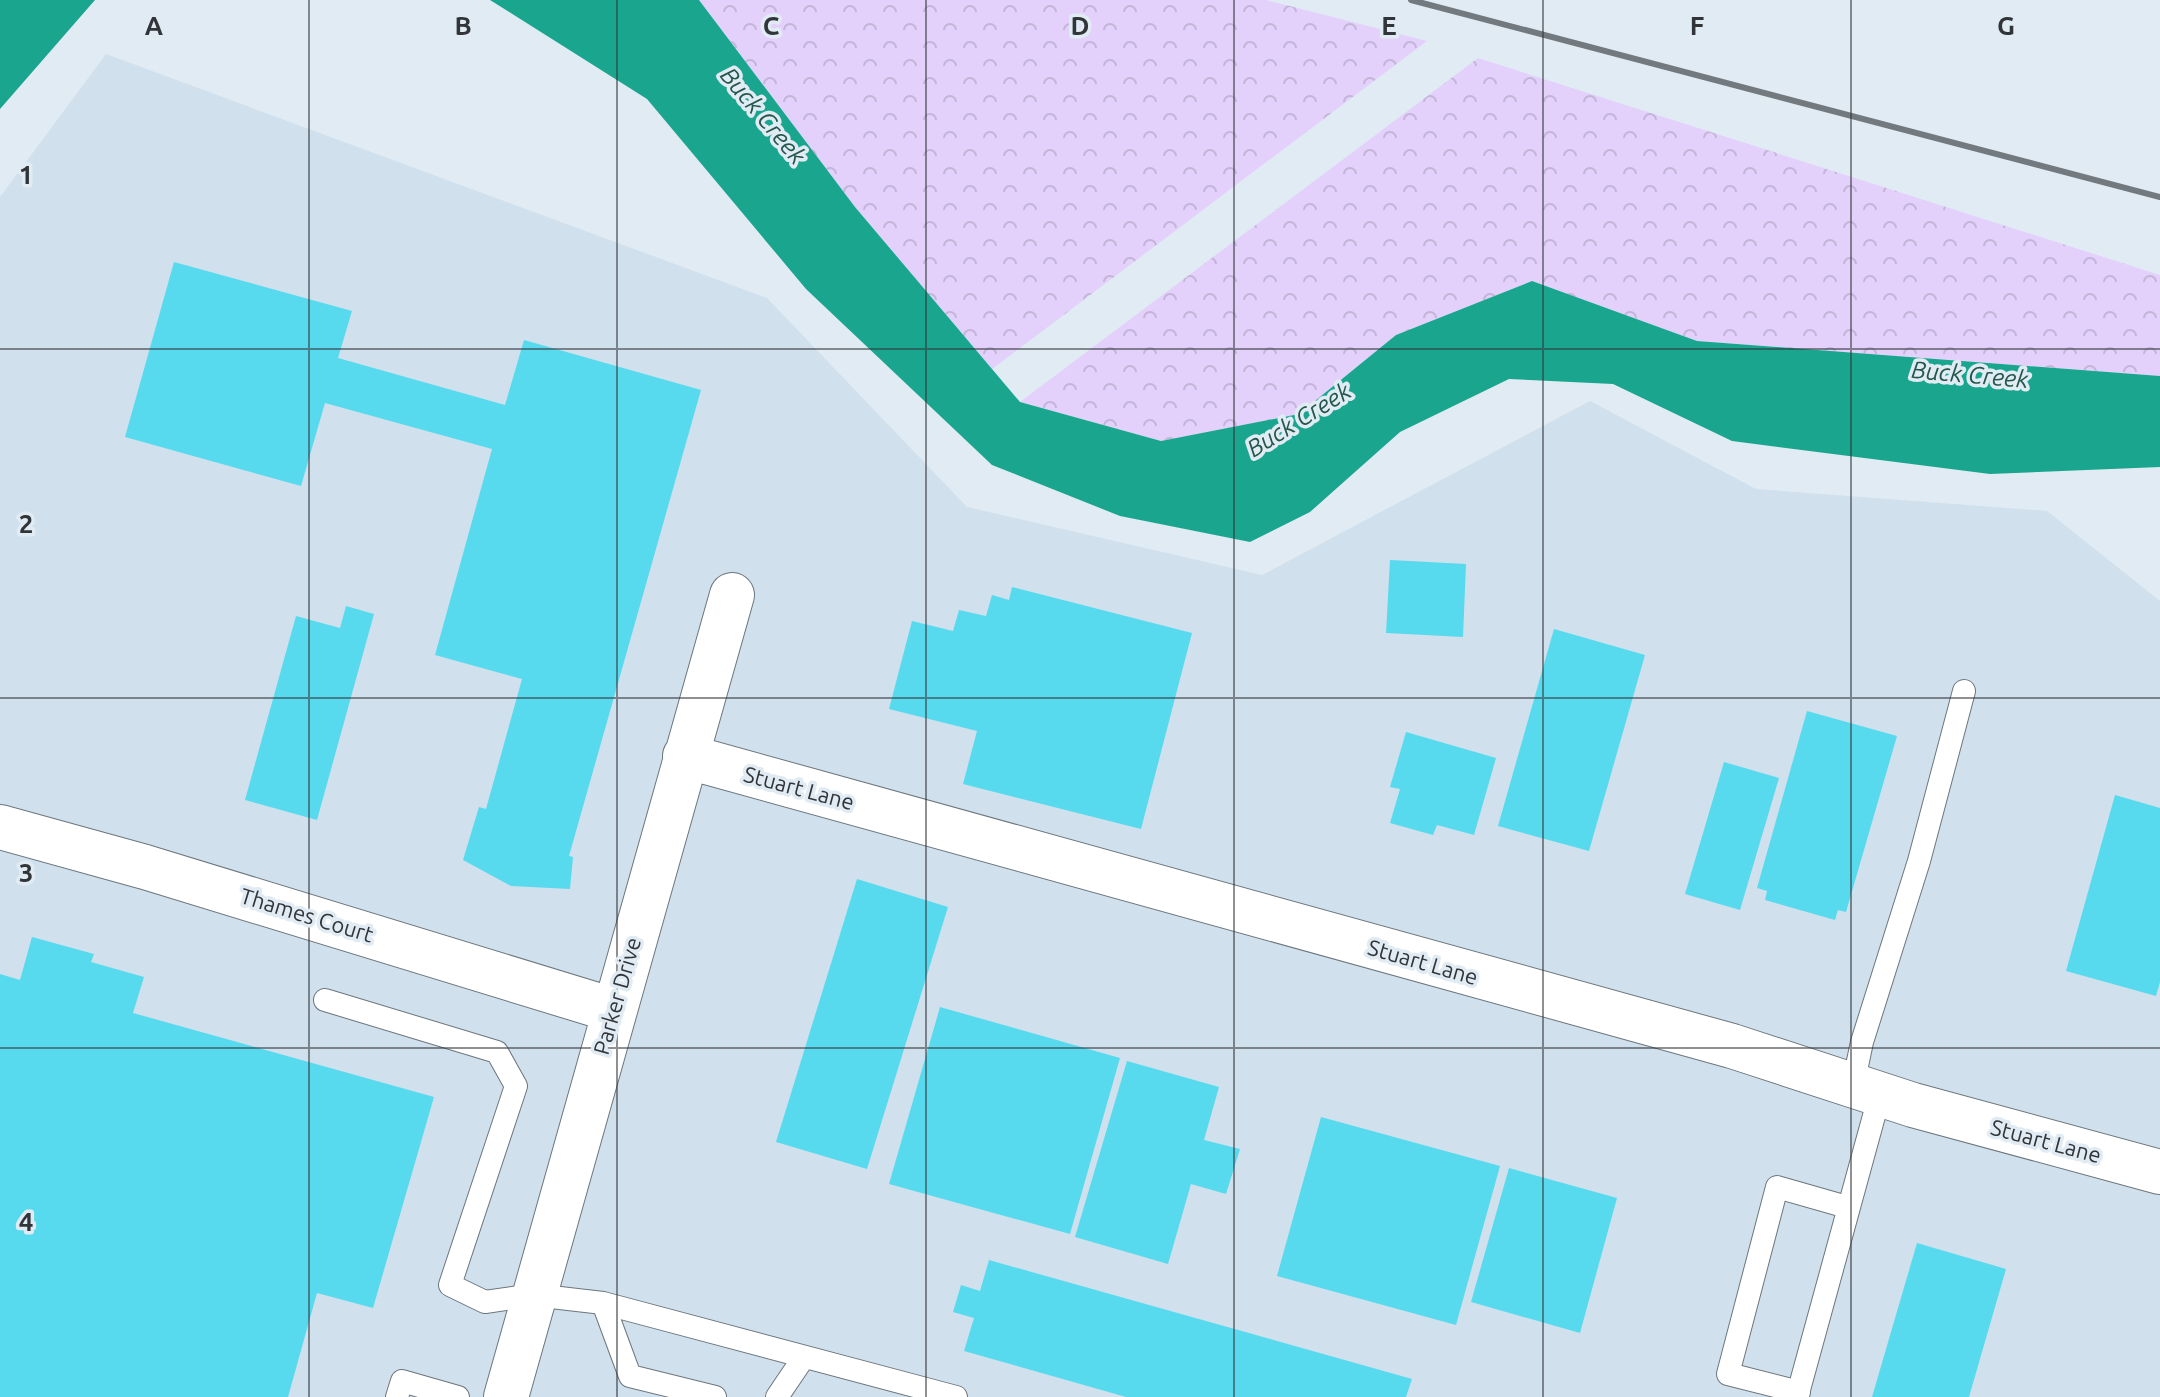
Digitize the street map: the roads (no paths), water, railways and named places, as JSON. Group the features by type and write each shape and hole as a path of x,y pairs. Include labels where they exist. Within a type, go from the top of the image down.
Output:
{"street":[{"name":"Parker Drive","path":"506,1397 732,595"},
{"name":"Stuart Lane","path":"685,756 1732,1046 1867,1090 2160,1172"},
{"name":"Thames Court","path":"0,827 145,867 613,1010"}],"lane":[{"path":"1847,1207 1777,1187 1728,1374 1798,1394 1847,1207 1867,1090 1964,691"},
{"path":"325,1000 497,1052 516,1086 450,1285 485,1302 534,1295 603,1303 956,1397"},
{"path":"603,1303 630,1376 715,1397"},
{"path":"777,1397 804,1357"},
{"path":"397,1397 402,1381 458,1397"}],"water":[{"path":"0,0 95,0 0,109"},
{"name":"Buck Creek","path":"490,0 699,0 855,207 1020,402 1161,441 1299,414 1396,335 1532,281 1697,341 2160,376 2160,467 1990,474 1732,441 1613,384 1509,379 1400,432 1310,512 1250,542 1120,516 992,465 806,289 647,99"}],"railway":[{"path":"1411,0 2160,197"}]}
